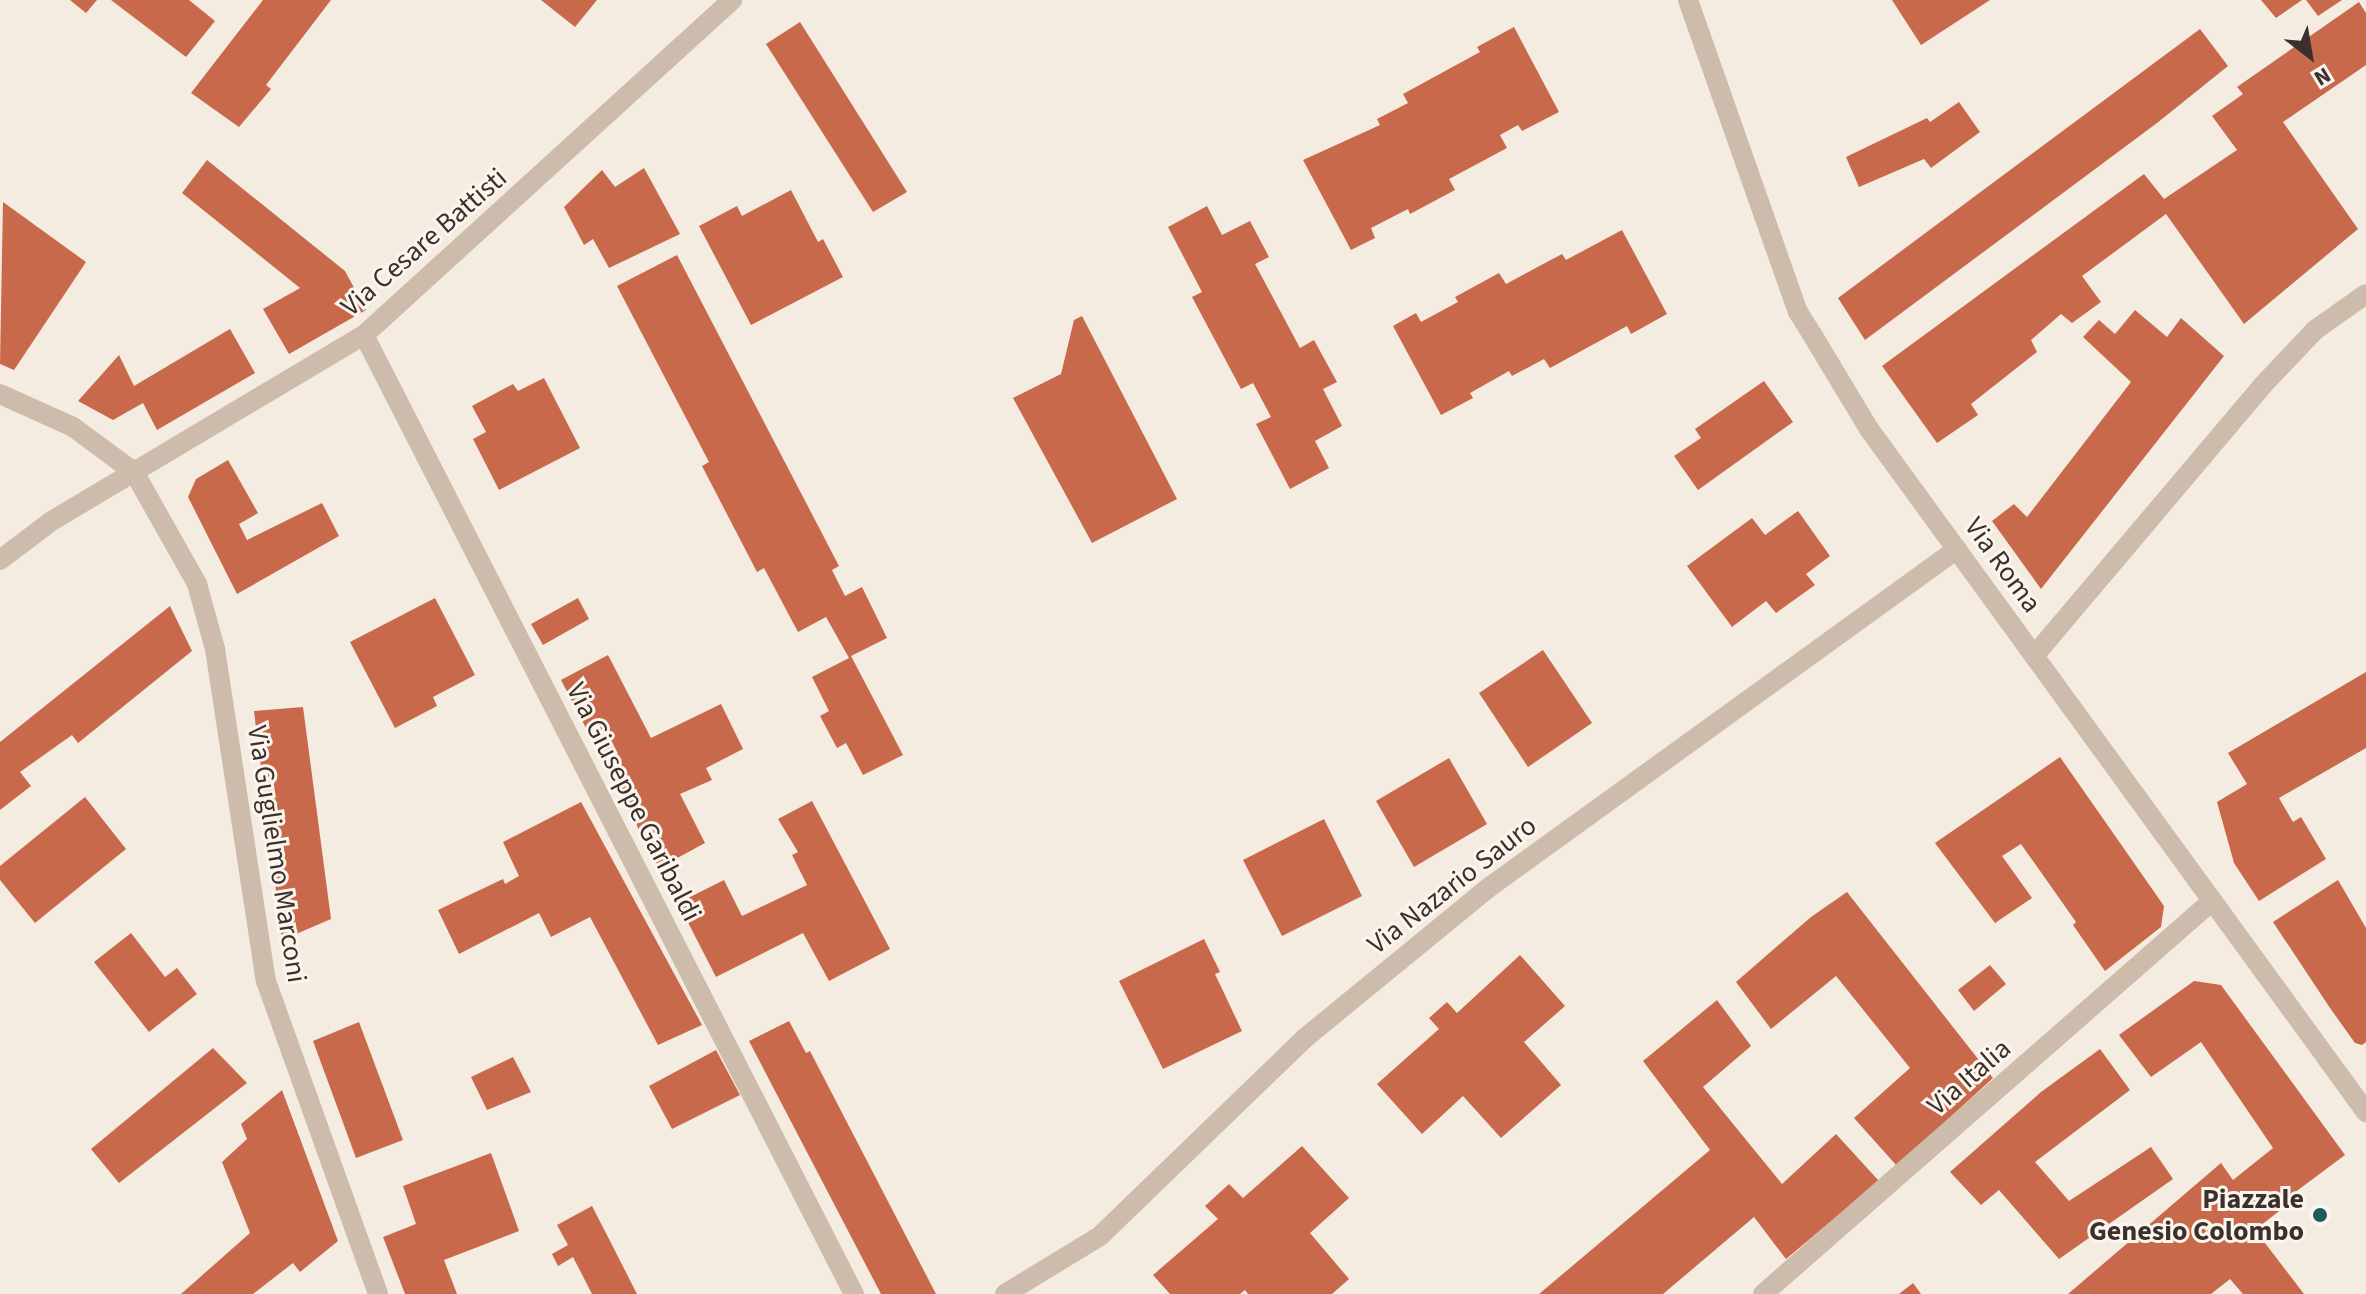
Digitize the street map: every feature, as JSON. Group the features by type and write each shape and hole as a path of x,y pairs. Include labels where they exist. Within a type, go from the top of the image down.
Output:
{"street":[{"name":"Via Cesare Battisti","path":"0,560 50,522 364,335 732,0"},
{"name":"Via Roma","path":"1688,0 1798,312 1869,429 2366,1112"},
{"path":"2034,656 2263,385 2315,330 2366,294"},
{"name":"Via Giuseppe Garibaldi","path":"364,335 854,1294"},
{"path":"0,394 73,427 134,472"},
{"name":"Via Guglielmo Marconi","path":"134,472 197,584 215,649 266,981 378,1294"},
{"name":"Via Nazario Sauro","path":"1005,1294 1100,1236 1305,1038 1491,886 1957,549"},
{"name":"Via Italia","path":"1763,1294 2212,901"}],"building":[{"path":"70,0 97,0 86,13"},
{"path":"111,0 189,0 215,21 186,57"},
{"path":"263,0 331,0 266,85 271,89 239,127 191,93"},
{"path":"541,0 597,0 575,27"},
{"path":"1892,0 1990,0 1921,45"},
{"path":"2261,0 2302,0 2276,18"},
{"path":"2306,0 2342,0 2318,16"},
{"path":"2359,2 2366,13 2366,65 2283,122 2358,229 2244,324 2166,214 2082,276 2101,302 2072,323 2061,314 2031,340 2037,352 1971,404 1978,415 1937,443 1882,366 2144,174 2164,199 2237,150 2212,116 2243,94 2237,87"},
{"path":"800,22 907,192 873,212 766,44"},
{"path":"1514,27 1559,112 1522,131 1518,125 1500,135 1507,148 1449,179 1455,190 1410,214 1408,209 1371,228 1375,238 1351,250 1303,160 1380,125 1377,119 1408,103 1403,94 1480,52 1477,47"},
{"path":"2200,29 2228,66 2157,123 1865,340 1838,298"},
{"path":"1959,102 1980,132 1931,168 1924,159 1859,187 1846,157 1927,118 1930,122"},
{"path":"207,160 345,271 366,310 289,354 263,309 300,288 182,193"},
{"path":"644,168 680,234 609,268 593,239 584,245 564,207 602,170 615,187"},
{"path":"791,190 818,242 823,239 843,277 751,325 699,226 737,206 742,216"},
{"path":"3,202 86,262 14,370 0,364"},
{"path":"1207,206 1222,235 1250,221 1269,257 1255,264 1300,348 1314,340 1337,382 1323,389 1342,426 1315,441 1329,468 1290,489 1256,424 1271,417 1253,383 1241,389 1192,297 1202,292 1168,227"},
{"path":"1622,230 1667,314 1631,334 1627,326 1550,368 1544,359 1512,376 1509,371 1470,393 1473,398 1441,415 1393,326 1416,313 1421,322 1458,302 1455,297 1499,273 1506,284 1562,254 1566,260"},
{"path":"677,255 839,566 832,570 845,596 862,587 887,638 851,656 903,755 863,775 846,743 837,748 820,716 829,711 812,677 849,658 826,617 798,632 764,568 757,572 702,466 709,462 617,286"},
{"path":"2135,310 2167,337 2181,318 2224,356 2041,589 1992,521 2014,504 2027,517 2131,382 2083,337 2099,320 2115,334"},
{"path":"1082,316 1177,499 1092,543 1013,398 1061,374 1074,320"},
{"path":"230,329 255,373 157,430 143,403 113,420 78,401 119,355 134,386"},
{"path":"544,378 580,448 499,490 473,439 486,432 472,406 513,384 518,391"},
{"path":"1764,381 1793,422 1698,490 1674,456 1701,438 1695,429"},
{"path":"228,460 258,513 239,524 247,540 322,503 339,536 237,594 188,497 196,479"},
{"path":"1798,511 1830,556 1806,574 1815,585 1776,613 1766,601 1732,627 1687,566 1752,518 1765,535"},
{"path":"435,598 475,675 433,697 437,706 395,728 350,642"},
{"path":"578,598 589,619 543,645 531,624"},
{"path":"170,606 192,651 78,743 72,735 20,772 31,786 0,810 0,742"},
{"path":"1543,650 1592,723 1528,767 1479,693"},
{"path":"608,655 651,738 721,704 743,749 706,768 712,780 680,794 705,843 659,868 561,680"},
{"path":"2366,672 2366,748 2279,798 2293,822 2301,817 2326,859 2259,901 2234,863 2217,802 2247,784 2228,753"},
{"path":"303,707 331,919 282,940 254,711"},
{"path":"2060,757 2164,906 2161,927 2105,971 2073,925 2076,922 2021,844 2002,856 2032,898 1995,923 1935,843"},
{"path":"1449,758 1487,824 1414,867 1376,801"},
{"path":"85,797 126,849 35,923 0,880 0,866"},
{"path":"812,801 890,949 829,981 803,933 716,977 678,903 724,880 742,916 807,885 792,855 798,852 778,819"},
{"path":"581,802 702,1025 658,1045 590,917 551,937 539,913 459,954 438,910 503,879 505,884 519,876 503,842"},
{"path":"1324,819 1362,896 1282,936 1243,860"},
{"path":"2338,880 2366,928 2366,1042 2362,1045 2355,1043 2273,922"},
{"path":"1847,892 1993,1078 1897,1166 1854,1118 1910,1068 1836,976 1771,1029 1736,982 1811,917"},
{"path":"131,933 165,977 177,968 197,994 149,1032 94,962"},
{"path":"1204,939 1220,972 1215,974 1242,1031 1163,1069 1119,981"},
{"path":"1520,955 1565,1006 1524,1042 1561,1085 1501,1138 1463,1096 1422,1134 1377,1084 1439,1029 1429,1018 1447,1002 1457,1013"},
{"path":"1990,965 2006,984 1974,1011 1958,990"},
{"path":"2194,981 2221,985 2345,1155 2294,1193 2297,1197 2255,1230 2304,1294 2243,1294 2230,1279 2211,1294 2068,1294 2221,1163 2233,1180 2273,1148 2201,1042 2151,1077 2119,1035"},
{"path":"1717,1000 1751,1046 1703,1087 1782,1184 1836,1134 1879,1181 1786,1259 1754,1217 1663,1294 1539,1294 1710,1150 1643,1061"},
{"path":"789,1021 806,1053 810,1051 936,1294 881,1294 749,1041"},
{"path":"359,1022 403,1140 356,1158 313,1041"},
{"path":"213,1048 247,1083 119,1183 91,1149"},
{"path":"2100,1049 2130,1090 2035,1162 2069,1201 2151,1147 2173,1179 2059,1259 1999,1190 1981,1205 1950,1172 2041,1092"},
{"path":"716,1050 740,1095 672,1129 649,1086"},
{"path":"513,1057 531,1092 487,1110 471,1077"},
{"path":"282,1090 338,1241 300,1272 293,1263 253,1294 181,1294 250,1233 222,1162 247,1139 241,1124"},
{"path":"1302,1146 1349,1198 1310,1233 1349,1279 1332,1294 1248,1294 1245,1290 1240,1294 1170,1294 1153,1275 1218,1219 1205,1206 1229,1184 1243,1198"},
{"path":"491,1153 519,1231 444,1260 457,1294 405,1294 383,1237 416,1224 403,1186"},
{"path":"592,1206 637,1294 592,1294 573,1257 558,1266 552,1254 568,1245 557,1225"},
{"path":"1913,1283 1921,1294 1899,1294"}],"place":[{"name":"Piazzale Genesio Colombo","path":"2320,1215"}]}
